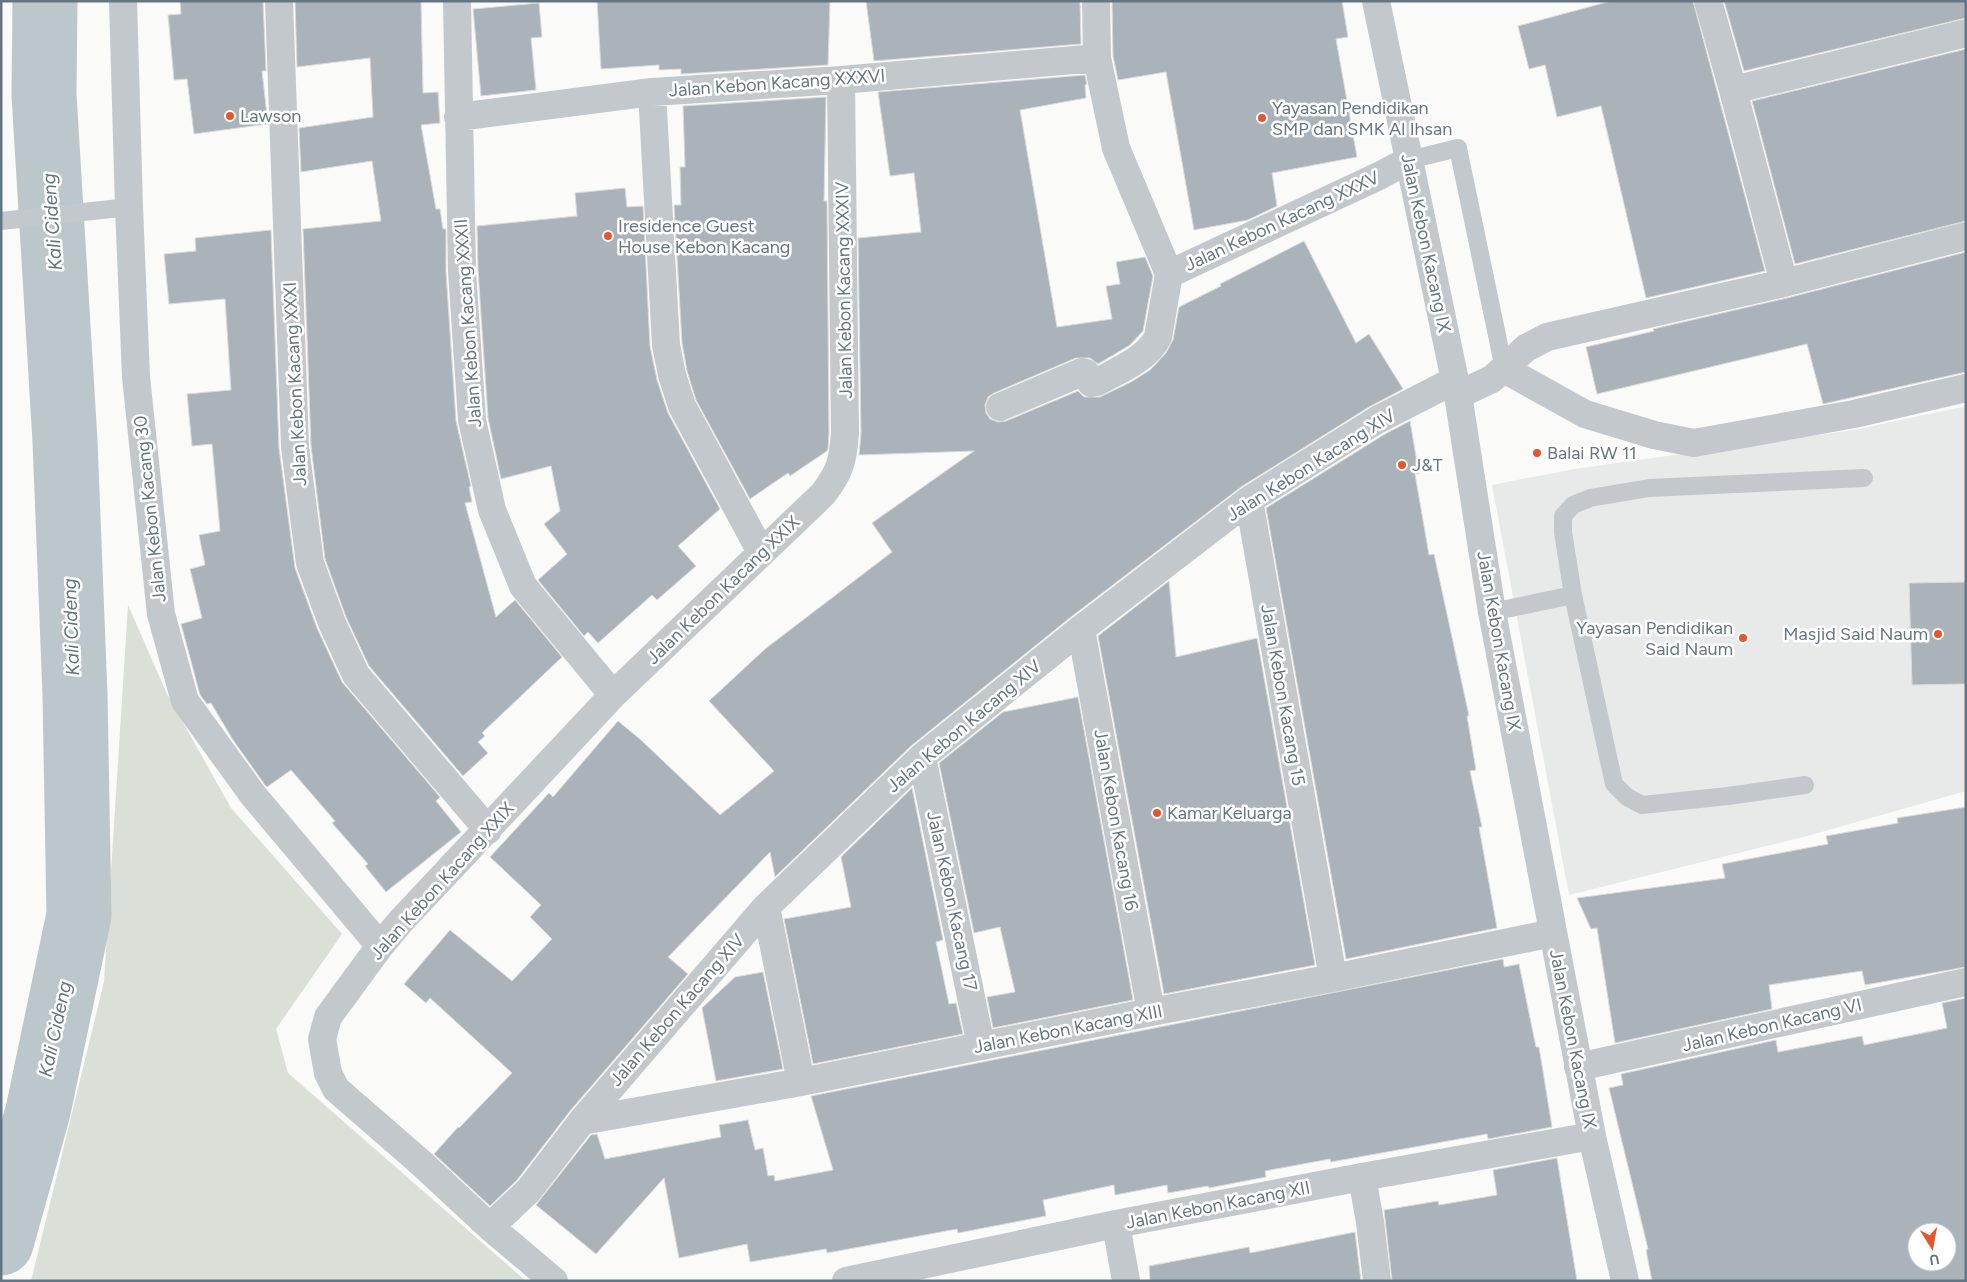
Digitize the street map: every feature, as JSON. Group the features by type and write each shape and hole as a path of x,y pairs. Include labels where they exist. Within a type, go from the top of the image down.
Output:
{"street":[{"name":"Jalan Kebon Kacang 30","path":"123,1 136,377 161,614 185,701 253,795 380,946"},
{"name":"Jalan Kebon Kacang XXXI","path":"279,1 295,447 310,563 332,623 356,675 488,830"},
{"name":"Jalan Kebon Kacang XXXII","path":"457,1 462,271 472,420 492,510 523,586 613,695"},
{"name":"Jalan Kebon Kacang XXXV","path":"1096,1 1097,58 1116,148 1169,274 1379,176 1409,160"},
{"path":"1708,1 1784,283"},
{"name":"Jalan Kebon Kacang IX","path":"1379,2 1456,388 1492,612 1578,1068 1625,1281"},
{"path":"1733,90 1966,33"},
{"name":"Jalan Kebon Kacang XXXVI","path":"458,117 652,92 842,80 1097,58"},
{"name":"Jalan Kebon Kacang XXXIV","path":"823,494 836,478 843,456 845,433 842,80"},
{"path":"652,92 666,345 672,375 682,406 761,552"},
{"name":"Jalan Kebon Kacang XIV","path":"490,1227 529,1190 582,1121 766,907 922,757 1081,629 1249,500 1377,420 1456,388 1492,379 1526,348 1547,336 1784,283 1966,236"},
{"path":"1000,407 1082,372 1086,373 1091,383 1097,382 1144,355 1154,346 1158,337 1169,274"},
{"path":"1504,369 1585,414 1654,435 1694,443 1854,414 1966,388"},
{"name":"Jalan Kebon Kacang XXIX","path":"554,1281 490,1227 420,1162 336,1089 328,1073 322,1039 328,1017 380,946 613,695 823,494"},
{"name":"Jalan Kebon Kacang 15","path":"1249,500 1333,978"},
{"name":"Jalan Kebon Kacang 16","path":"1081,629 1151,1012"},
{"name":"Jalan Kebon Kacang 17","path":"922,757 981,1046"},
{"path":"766,907 800,1082"},
{"name":"Jalan Kebon Kacang XIII","path":"582,1121 800,1082 1333,978 1553,932"},
{"name":"Jalan Kebon Kacang VI","path":"1578,1068 1966,982"},
{"name":"Jalan Kebon Kacang XII","path":"846,1281 1116,1224 1592,1136"},
{"path":"1362,1177 1377,1281"},
{"path":"1116,1224 1126,1281"}],"lane":[{"path":"1409,160 1458,148 1504,369"},
{"path":"5,220 129,207"},
{"path":"1805,785 1728,796 1642,805 1626,797 1614,784 1573,595 1563,532 1563,516 1573,505 1590,498 1649,488 1864,478"},
{"path":"1492,612 1573,595"}],"shaded area":[{"name":"Yayasan Pendidikan Said Naum","path":"1966,406 1966,791 1811,835 1569,895 1492,485 1574,469 1854,430"},
{"path":"128,605 167,694 231,808 342,934 276,1029 288,1073 526,1281 31,1281 104,982"}],"building":[{"path":"180,1 263,1 266,71 262,71 268,124 194,134 187,79 174,80 168,15 181,14"},
{"path":"295,1 421,1 423,93 438,92 440,123 421,125 436,209 440,209 443,229 446,229 446,272 456,421 471,486 469,487 472,502 465,503 496,617 515,600 562,657 482,733 485,736 478,742 488,753 463,776 369,666 346,617 325,559 311,446 303,229 381,221 372,161 301,172 299,128 373,117 370,58 297,67"},
{"path":"597,1 830,1 828,65 681,74 681,69 659,70 659,65 601,69"},
{"path":"866,1 1080,1 1081,44 874,61"},
{"name":"Yayasan Pendidikan SMP dan SMK Al Ihsan","path":"1112,1 1342,1 1348,37 1336,39 1357,157 1272,173 1277,206 1248,220 1194,230 1166,72 1118,80 1113,56"},
{"path":"1611,1 1693,1 1765,271 1646,298 1601,106 1557,117 1545,65 1529,69 1518,26"},
{"path":"1724,1 1966,1 1966,18 1744,71"},
{"path":"539,3 542,37 531,38 536,90 481,96 473,9"},
{"path":"1966,49 1966,221 1795,264 1752,101"},
{"path":"1085,75 1087,84 1085,85 1086,98 1020,110 1057,327 1112,319 1106,286 1120,284 1116,262 1145,257 1153,276 1143,331 1130,345 1098,364 1090,358 1076,358 994,393 988,397 985,405 986,413 990,419 998,422 1006,421 1078,391 1084,397 1100,397 1131,382 1150,370 1166,353 1173,340 1179,307 1304,241 1356,343 1369,334 1403,389 1369,407 1241,487 1071,617 911,746 775,877 770,852 668,957 688,974 570,1111 517,1180 490,1206 434,1154 512,1073 430,998 426,1003 404,984 450,930 512,981 552,939 530,917 541,905 490,857 549,793 553,797 618,721 641,740 720,815 774,771 709,701 765,649 892,552 872,523 974,451 859,455 861,433 858,238 921,232 914,173 890,176 878,92"},
{"path":"826,97 824,201 827,201 828,449 790,476 788,473 750,499 696,400 687,371 682,343 674,205 681,205 680,167 685,167 683,106"},
{"path":"625,188 627,207 643,206 650,346 657,380 668,413 720,509 678,546 696,566 657,600 652,595 598,643 588,632 584,636 538,580 567,554 544,524 560,511 551,466 501,479 488,418 478,270 477,226 577,216 575,193"},
{"path":"271,230 279,448 295,568 317,628 342,682 440,797 436,801 461,832 386,892 365,866 368,864 332,823 335,821 291,770 267,787 265,785 233,740 211,703 207,704 200,695 181,624 202,618 190,569 205,565 199,535 220,531 212,444 192,446 187,394 231,390 225,299 169,304 164,254 196,251 195,238"},
{"path":"1966,252 1966,372 1823,404 1807,344 1597,394 1586,347"},
{"path":"1410,421 1419,474 1415,474 1429,555 1434,554 1469,716 1467,716 1476,770 1470,771 1482,827 1479,827 1497,928 1346,959 1266,508 1385,434"},
{"path":"1169,581 1176,657 1257,638 1315,965 1164,994 1098,636"},
{"name":"Masjid Said Naum","path":"1966,582 1966,684 1912,685 1909,583"},
{"path":"1078,697 1133,1000 993,1028 987,997 1015,992 1000,927 974,933 939,763 1003,712"},
{"path":"912,788 943,940 936,942 949,1004 956,1003 963,1034 813,1064 784,919 851,907 841,857"},
{"path":"1966,807 1966,967 1865,985 1862,971 1769,985 1772,1009 1615,1043 1597,928 1591,929 1577,898 1725,878 1722,864 1828,844 1826,836 1898,823 1897,818"},
{"path":"1503,959 1504,967 1519,964 1536,1047 1539,1047 1552,1127 1488,1139 1487,1134 1331,1162 1330,1159 1265,1171 1266,1177 1209,1188 1208,1186 1168,1193 1167,1185 1115,1195 1114,1185 1043,1200 1046,1216 958,1233 957,1229 827,1253 826,1249 750,1262 747,1244 679,1258 664,1178 596,1254 536,1205 591,1135 597,1134 605,1159 721,1137 719,1125 748,1120 755,1150 763,1148 768,1176 774,1175 775,1181 833,1170 811,1096"},
{"path":"763,972 783,1069 716,1081 702,1008 735,977"},
{"path":"1966,998 1966,1281 1652,1281 1646,1250 1648,1249 1609,1088 1623,1085 1621,1074 1776,1040 1778,1052 1862,1036 1864,1045 1947,1028 1942,1003"},
{"path":"1557,1158 1577,1281 1392,1281 1384,1210 1438,1201 1439,1205 1497,1195 1493,1170"},
{"path":"1355,1232 1361,1281 1150,1281 1149,1266 1249,1247 1250,1253"}],"waterway":[{"name":"Kali Cideng","path":"1,1243 38,1111 79,915 75,695 65,441 44,95 45,1"}],"place":[{"name":"Lawson","path":"230,116"},
{"name":"Yayasan Pendidikan SMP dan SMK Al Ihsan","path":"1262,118"},
{"name":"Iresidence Guest House Kebon Kacang","path":"608,236"},
{"name":"Balai RW 11","path":"1537,453"},
{"name":"J&T","path":"1402,465"},
{"name":"Masjid Said Naum","path":"1938,634"},
{"name":"Yayasan Pendidikan Said Naum","path":"1743,638"},
{"name":"Kamar Keluarga","path":"1157,813"}]}
